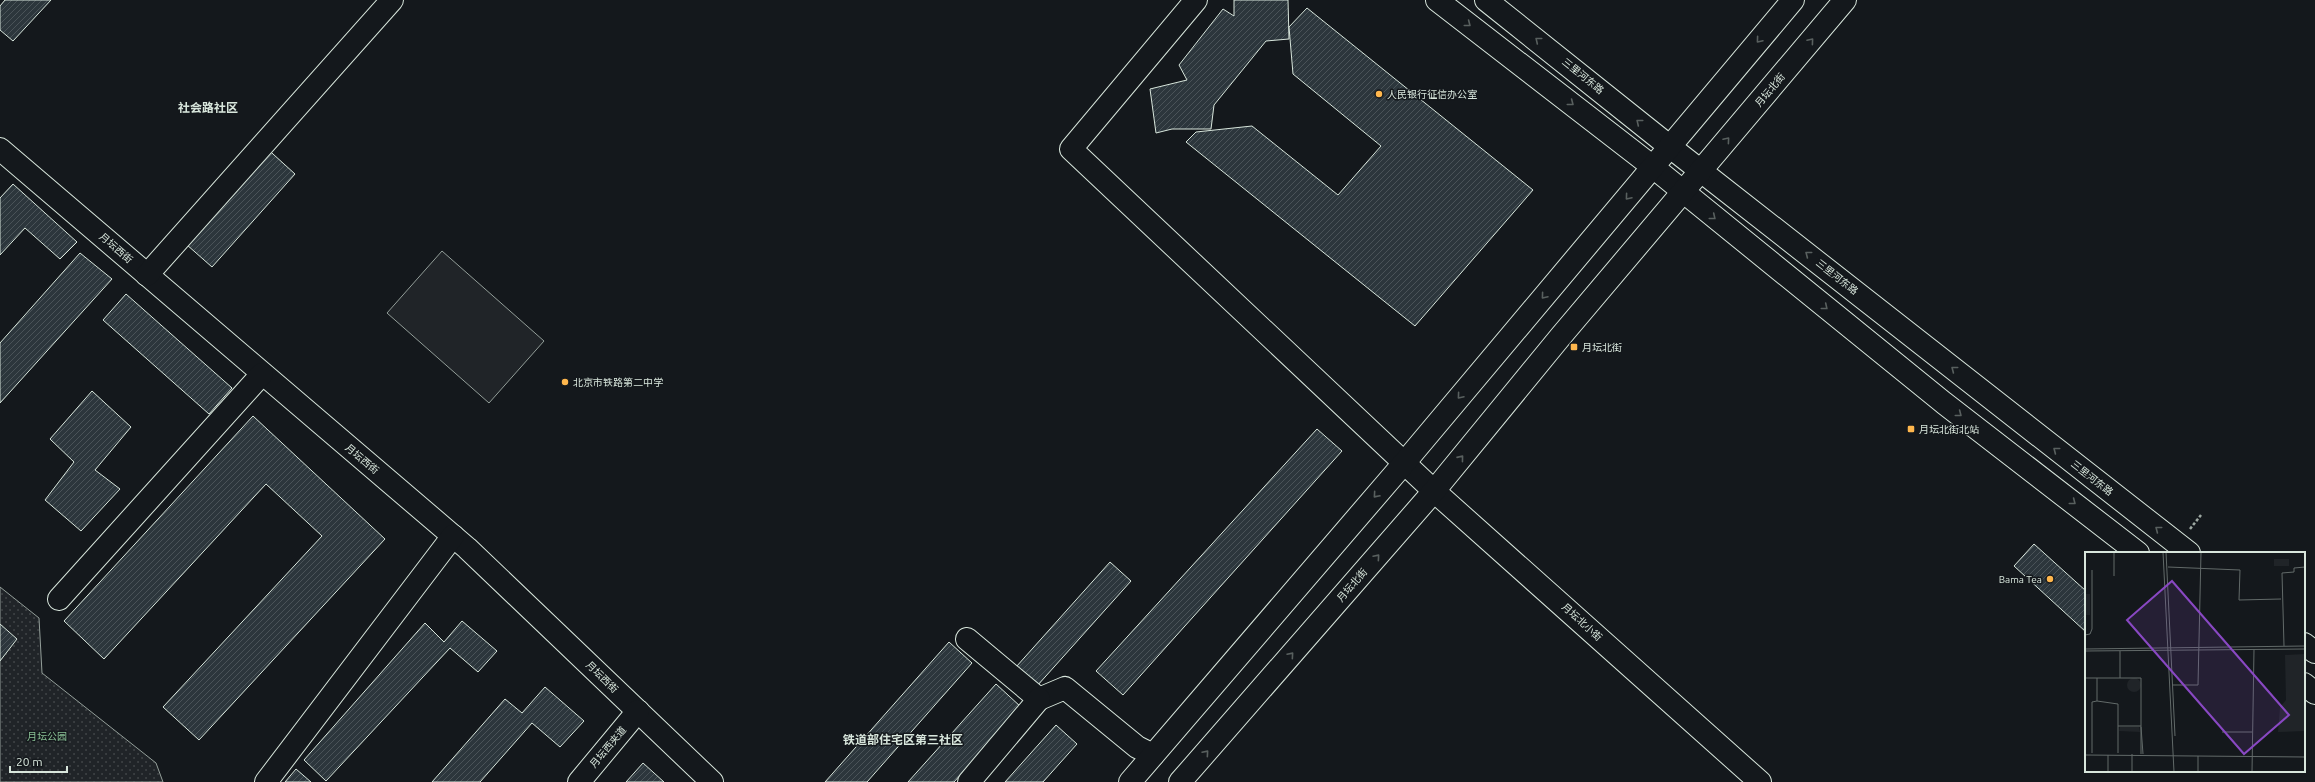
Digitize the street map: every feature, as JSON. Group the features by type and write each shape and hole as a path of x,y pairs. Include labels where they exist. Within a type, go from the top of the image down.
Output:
{"main road":[{"path":"147,275 392,0"},
{"name":"月坛北小街","path":"1196,0 1071,149 1405,462 1434,491 1760,782"},
{"path":"1437,0 1653,167 1944,403 2137,552"},
{"name":"三里河东路","path":"1486,0 1669,146 1702,170 2188,552"},
{"path":"1130,782 1405,462 1669,146 1794,0"},
{"name":"月坛北街","path":"1180,782 1434,491 1682,192 1846,0"},
{"name":"月坛西街","path":"0,149 453,536 712,782"},
{"path":"59,599 262,374"},
{"path":"266,782 453,536"},
{"path":"967,639 1039,700"},
{"path":"2305,645 2315,652"},
{"path":"2305,685 2315,693"},
{"path":"969,782 1039,700 1065,688 1137,747 1153,755"},
{"name":"月坛西夹道","path":"579,782 638,711"}],"green space":[{"path":"442,251 544,341 489,403 387,313"},
{"name":"月坛公园","path":"0,587 39,618 42,673 156,763 163,782 0,782"}],"building":[{"path":"5,0 51,0 13,41 0,30 0,6"},
{"path":"1234,0 1288,0 1289,39 1266,41 1214,105 1211,129 1172,129 1156,133 1150,89 1187,80 1179,65 1223,9 1234,16"},
{"path":"1307,8 1533,190 1415,326 1186,142 1196,132 1252,126 1338,195 1381,146 1293,74 1289,27"},
{"path":"262,144 295,174 212,267 178,237"},
{"path":"13,184 77,242 60,259 25,228 0,255 0,198"},
{"path":"80,253 112,279 0,403 0,343"},
{"path":"126,294 232,388 209,414 103,320"},
{"path":"92,391 131,427 95,470 120,489 81,531 45,500 74,462 50,439"},
{"path":"253,416 385,539 199,740 163,707 322,536 266,484 104,659 64,621"},
{"path":"1317,429 1342,451 1123,695 1096,671"},
{"name":"Bama Tea","path":"2034,544 2085,590 2085,631 2014,566"},
{"path":"1110,562 1131,581 1037,686 1016,667"},
{"path":"462,621 497,651 478,672 450,648 326,781 304,760 425,623 444,642"},
{"path":"0,624 17,639 0,661"},
{"path":"949,642 972,663 867,782 825,782"},
{"path":"996,684 1021,707 954,782 908,782"},
{"path":"545,687 584,721 560,747 532,723 480,782 432,782 505,699 522,713"},
{"path":"1056,725 1077,744 1043,782 1005,782"},
{"path":"643,763 664,782 626,782"},
{"path":"296,769 311,782 285,782"}],"place":[{"name":"人民银行征信办公室","path":"1379,94"},
{"name":"月坛北街","path":"1574,347"},
{"name":"北京市铁路第二中学","path":"565,382"},
{"name":"月坛北街北站","path":"1911,429"},
{"name":"Bama Tea","path":"2050,579"}],"district":[{"name":"社会路社区","path":"208,107"},
{"name":"铁道部住宅区第三社区","path":"903,739"}]}
